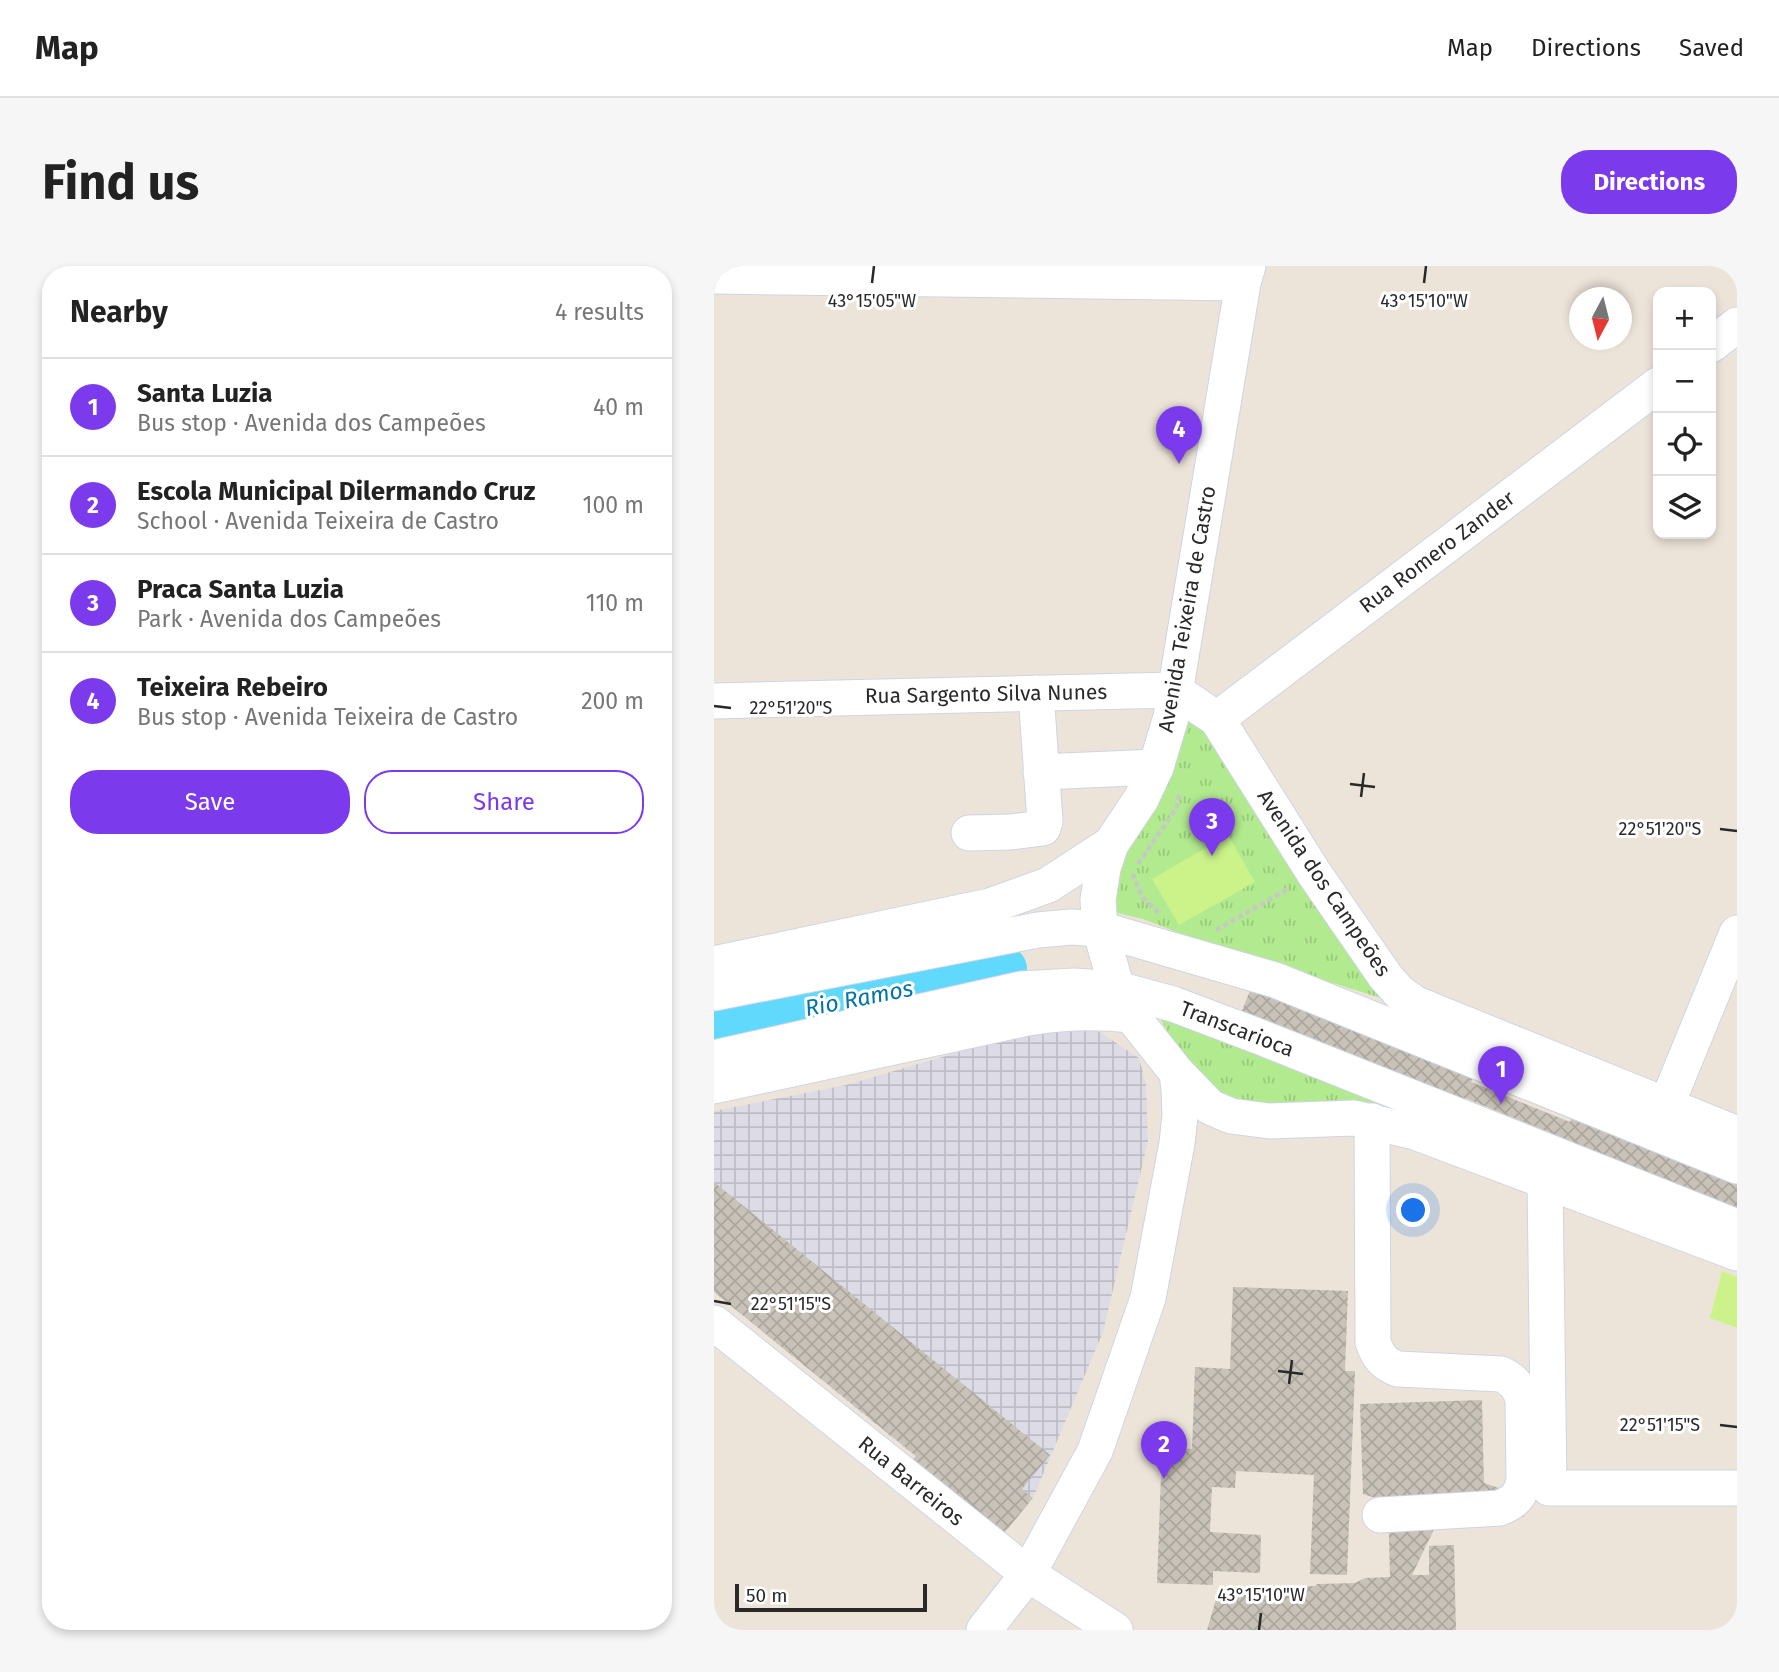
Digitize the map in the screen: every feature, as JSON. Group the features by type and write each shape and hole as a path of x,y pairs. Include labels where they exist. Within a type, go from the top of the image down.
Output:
{"street":[{"path":"714,276 1245,275"},
{"name":"Avenida Teixeira de Castro","path":"1177,1073 1124,1002 1100,929 1099,887 1111,844 1141,799 1169,775 1174,690 1245,275"},
{"path":"1716,341 1737,325"},
{"name":"Rua Romero Zander","path":"1217,719 1653,389"},
{"name":"Rua Sargento Silva Nunes","path":"714,701 1174,690"},
{"name":"Avenida dos Campeões","path":"1174,690 1217,719 1314,873 1399,993 1416,1004 1737,1135"},
{"path":"1036,693 1045,821 1042,828"},
{"path":"1041,772 1169,775"},
{"path":"970,833 1042,828"},
{"path":"1042,828 1068,872"},
{"path":"714,964 990,906 1048,885 1111,844"},
{"path":"714,993 1038,930 1071,927 1100,929 1275,980 1737,1166"},
{"path":"1666,1106 1737,933"},
{"name":"Transcarioca","path":"714,1058 1021,989 1074,986 1124,1002 1173,1004 1470,1119 1737,1227"},
{"path":"714,1086 1040,1016 1087,1012 1124,1002"},
{"path":"1177,1073 1210,1107 1241,1118 1269,1121 1354,1118 1415,1132 1737,1253"},
{"path":"984,1630 1028,1574 1095,1451 1148,1298 1177,1143 1180,1097 1177,1073"},
{"path":"1371,1121 1373,1342 1377,1354 1385,1364 1398,1370 1501,1374 1511,1379 1519,1388 1523,1399 1524,1480 1522,1491 1514,1502 1500,1508 1380,1515"},
{"path":"1545,1181 1549,1488 1737,1488"},
{"name":"Rua Barreiros","path":"714,1323 1028,1574 1115,1630"}],"path":[{"path":"1169,775 1177,807 1132,872 1142,897 1171,924"},
{"path":"1206,929 1218,931 1314,873"}],"shaded area":[{"path":"1095,1029 1139,1058 1146,1084 1148,1141 1103,1332 1033,1498 916,1457 714,1292 714,1111 846,1085 1035,1030"}],"green space":[{"path":"1190,703 1384,999 1205,943 1143,919 1117,913 1112,900 1115,868"},
{"path":"1228,835 1255,882 1179,925 1152,879"},
{"path":"1154,1008 1395,1104 1232,1108 1187,1065"},
{"path":"1722,1271 1737,1277 1737,1328 1710,1318"}],"building":[{"path":"1253,983 1475,1071 1471,1082 1570,1122 1574,1109 1737,1173 1737,1220 1559,1150 1563,1138 1465,1098 1459,1110 1237,1023"},
{"path":"714,1182 1050,1455 1022,1489 1033,1498 996,1543 905,1469 916,1456 714,1292"},
{"path":"1233,1287 1348,1291 1345,1371 1355,1371 1347,1575 1310,1574 1314,1475 1236,1471 1235,1488 1212,1487 1210,1532 1261,1535 1260,1573 1213,1571 1213,1585 1157,1583 1162,1448 1192,1449 1195,1367 1230,1369"},
{"path":"1482,1400 1484,1483 1523,1496 1524,1517 1439,1519 1412,1575 1429,1575 1429,1546 1454,1545 1456,1630 1207,1630 1219,1589 1316,1586 1390,1577 1388,1502 1363,1494 1360,1404"}],"waterway":[{"name":"Rio Ramos","path":"714,1027 888,995 1004,969"}],"place":[{"name":"Teixeira Rebeiro","path":"1179,464"},
{"name":"Praca Santa Luzia","path":"1212,856"},
{"name":"Santa Luzia","path":"1501,1104"},
{"name":"Escola Municipal Dilermando Cruz","path":"1164,1479"}]}
